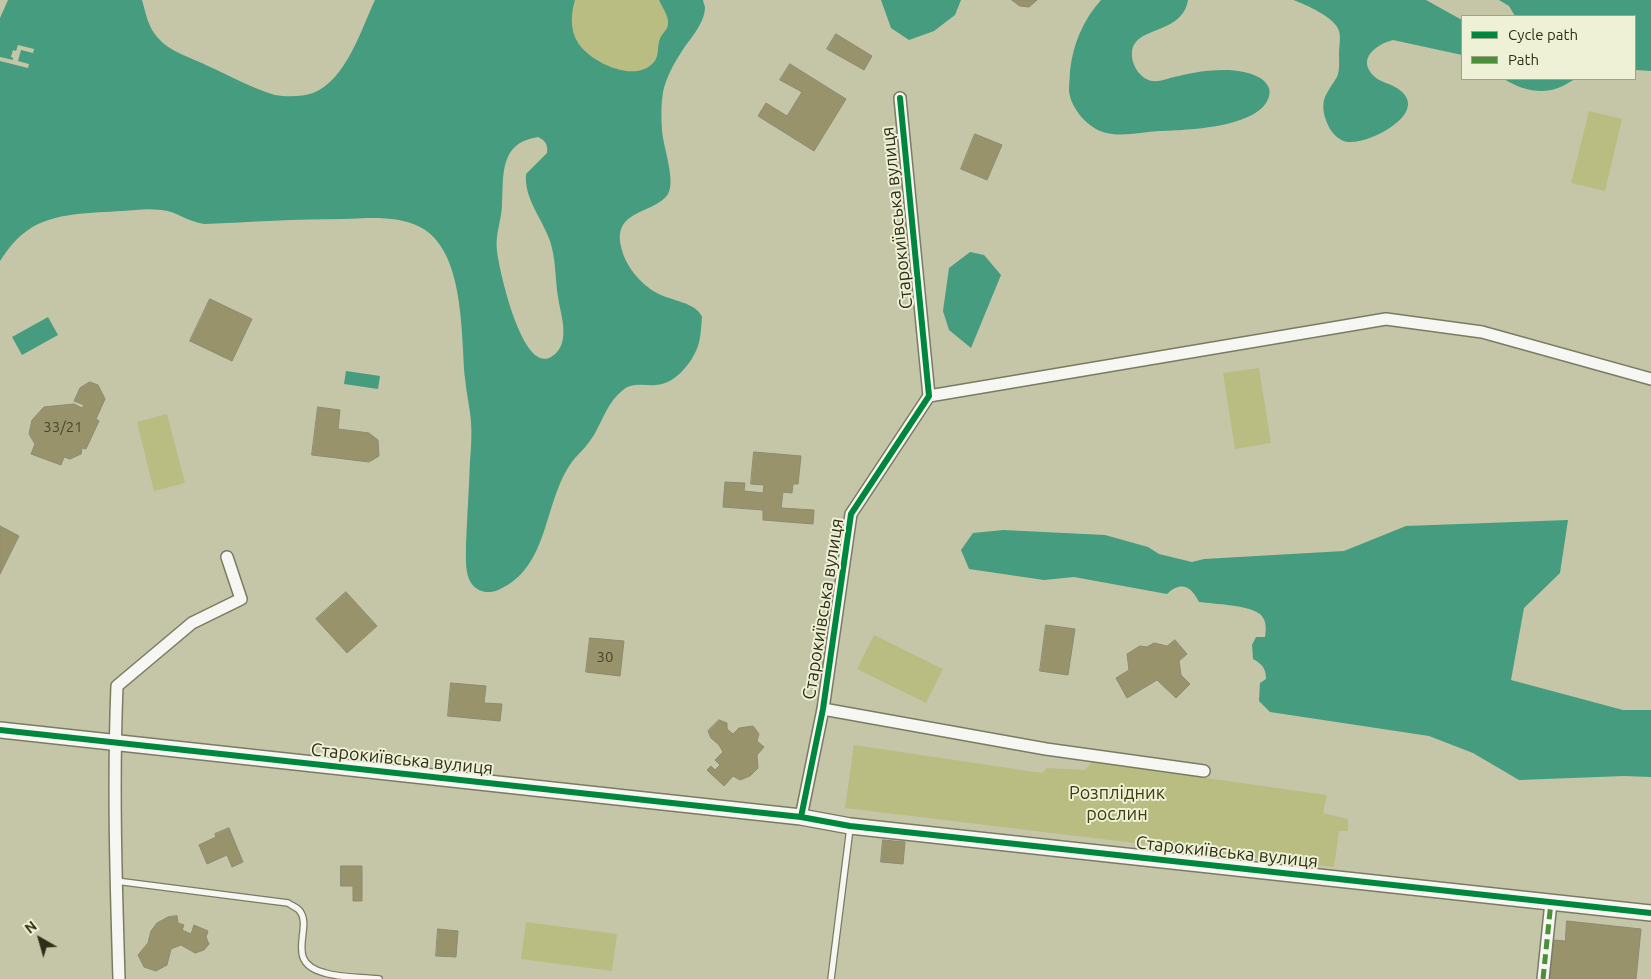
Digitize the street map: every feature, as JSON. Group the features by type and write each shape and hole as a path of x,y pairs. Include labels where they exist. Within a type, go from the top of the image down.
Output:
{"street":[{"name":"Старокиївська вулиця","path":"801,817 823,709 852,514 929,396 900,98"},
{"path":"929,396 1386,319 1482,332 1651,379"},
{"path":"119,979 115,743 117,686 192,623 240,598 227,557"},
{"name":"Старокиївська вулиця","path":"823,709 1046,749 1204,770"},
{"name":"Старокиївська вулиця","path":"0,730 801,817 850,826 1651,913"},
{"path":"1542,979 1550,902"}],"lane":[{"path":"831,979 850,826"},
{"path":"116,881 288,904 299,909 303,919 301,956 309,966 324,973 379,979"}],"green space":[{"path":"575,0 659,0 666,14 668,25 658,45 656,58 653,63 645,69 624,71 591,56 577,41 573,31 572,16"},
{"path":"1589,111 1622,119 1605,191 1571,183"},
{"path":"1259,368 1271,443 1235,449 1223,373"},
{"path":"167,414 185,483 154,491 137,422"},
{"path":"874,635 943,669 926,703 857,669"},
{"name":"Розплідник рослин","path":"854,745 1042,773 1047,768 1085,770 1092,762 1327,795 1323,813 1348,819 1348,831 1339,831 1334,867 845,808"},
{"path":"526,922 617,934 612,971 521,959"}],"shaded area":[{"path":"8,0 142,0 152,29 158,38 169,47 258,89 275,95 294,96 313,93 325,87 335,77 351,53 375,0 575,0 572,26 577,41 583,49 591,56 612,67 624,71 635,71 645,69 655,61 661,36 667,28 667,18 659,0 703,0 705,7 703,19 673,66 663,92 662,130 671,180 668,194 662,200 629,219 623,225 620,234 623,253 629,266 639,279 657,293 689,305 699,312 702,317 701,328 699,343 695,353 682,372 670,381 656,385 631,386 618,395 610,405 592,438 564,474 537,549 528,565 515,579 498,590 490,592 481,591 471,583 466,562 471,432 461,317 453,274 445,254 435,238 411,223 392,219 372,218 204,224 166,211 142,209 74,214 38,224 12,244 0,261 0,18","holes":["538,137 545,142 547,153 526,174 526,183 531,200 552,248 563,323 563,338 559,349 551,357 540,358 531,350 522,336 514,317 502,278 497,245 506,163 516,146 525,140"]},
{"path":"881,0 961,0 955,15 934,31 909,40 891,28"},
{"path":"1101,0 1188,0 1184,11 1177,20 1140,38 1134,44 1132,58 1135,67 1145,78 1156,81 1222,70 1254,75 1263,80 1269,87 1269,96 1263,107 1252,115 1238,121 1204,128 1120,135 1094,128 1077,111 1070,97 1069,85 1071,61 1076,42 1084,24"},
{"path":"1293,0 1426,0 1461,19 1461,55 1393,40 1375,49 1368,58 1369,70 1377,79 1402,92 1408,102 1408,107 1402,118 1387,130 1370,138 1348,142 1342,140 1330,129 1323,106 1325,97 1339,71 1339,31 1332,21 1312,8"},
{"path":"1499,0 1651,0 1651,71 1636,70 1636,15 1514,15 1509,6"},
{"path":"1506,80 1573,80 1560,87 1544,91 1530,90"},
{"path":"970,252 984,255 1001,275 971,348 949,330 943,311 949,268"},
{"path":"48,317 58,335 22,355 12,337"},
{"path":"346,371 380,376 378,389 344,384"},
{"path":"1568,520 1560,573 1524,608 1511,680 1623,710 1651,710 1651,777 1624,776 1519,780 1473,753 1429,736 1270,712 1259,701 1260,683 1266,679 1265,672 1261,665 1253,659 1252,645 1256,637 1265,637 1266,631 1264,620 1256,612 1241,607 1199,602 1193,592 1185,587 1177,588 1167,594 1074,577 1044,580 969,569 961,550 973,533 1003,530 1105,535 1148,547 1159,554 1192,562 1204,559 1344,551 1406,526"}],"pier":[{"path":"18,45 34,49 33,53 21,50 18,61 29,64 28,68 0,61 0,57 13,60 11,57 13,50 16,51"}],"building":[{"path":"1012,0 1037,0 1029,7 1020,6"},
{"path":"836,34 872,56 864,70 827,49"},
{"path":"790,64 846,99 814,151 758,116 766,103 787,116 802,92 780,80"},
{"path":"975,134 1002,145 987,180 961,169"},
{"path":"210,299 252,319 232,361 190,341"},
{"path":"90,382 98,385 105,399 96,419 99,421 86,449 82,448 81,454 70,459 64,457 61,465 31,454 35,444 29,434 32,420 44,407 74,404 82,408 84,405 74,401 80,388"},
{"path":"318,407 340,410 338,429 369,433 378,440 379,456 369,462 312,455"},
{"path":"754,452 801,456 798,484 793,484 792,493 783,492 781,508 814,510 813,524 763,520 763,510 723,507 725,482 745,483 744,491 763,493 764,485 751,484"},
{"path":"0,526 19,536 0,574"},
{"path":"346,592 377,626 347,653 316,619"},
{"path":"1046,625 1075,629 1068,675 1040,671"},
{"path":"590,638 624,641 620,676 586,672"},
{"path":"1175,640 1187,654 1179,661 1181,675 1190,684 1176,698 1157,680 1127,698 1116,678 1129,670 1127,654 1140,646 1147,647 1154,643 1167,646"},
{"path":"451,683 486,686 484,703 502,704 500,721 448,716"},
{"path":"719,720 727,723 727,729 733,734 739,728 753,726 759,734 757,741 764,747 757,755 758,768 750,776 740,780 733,776 724,786 707,770 711,766 715,770 720,765 715,760 723,752 719,745 711,738 708,731"},
{"path":"229,828 243,862 232,867 227,855 207,864 199,845 216,837 215,834"},
{"path":"883,840 905,842 903,864 881,862"},
{"path":"341,866 362,866 362,901 353,901 353,886 341,886"},
{"path":"177,916 178,923 184,925 182,930 191,934 194,925 208,931 206,937 209,944 204,950 195,953 181,945 171,949 167,965 156,971 144,967 138,955 148,943 151,931 157,923 168,917"},
{"path":"1567,921 1641,929 1636,979 1549,979 1553,940 1565,941"},
{"path":"438,929 458,931 456,957 436,956"}],"marked path":[{"path":"1543,979 1551,902"}],"cycle path":[{"path":"801,817 823,709 851,514 929,396 900,98"},
{"path":"0,730 801,817 850,826 1651,913"}]}
